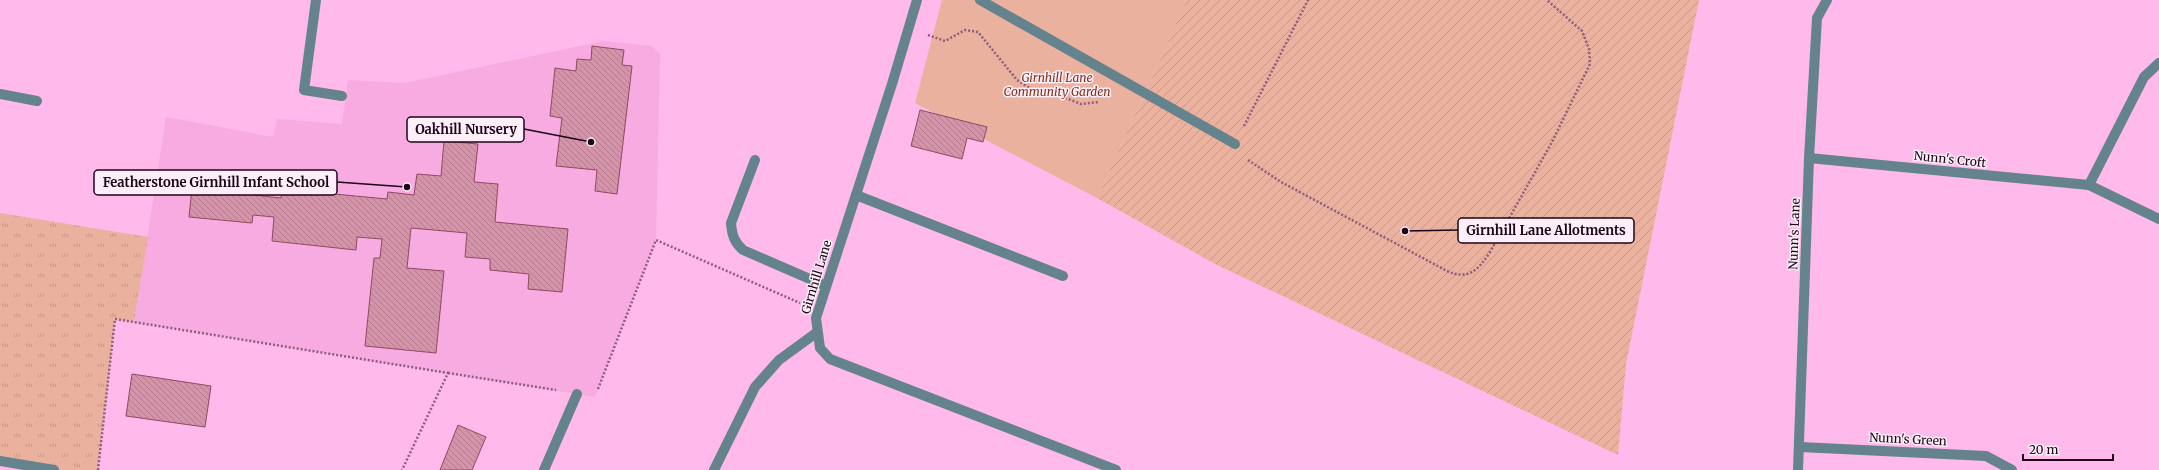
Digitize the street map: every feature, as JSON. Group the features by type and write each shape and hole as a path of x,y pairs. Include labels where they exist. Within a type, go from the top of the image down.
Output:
{"street":[{"path":"316,0 304,90 342,96"},
{"name":"Girnhill Lane","path":"917,0 816,318 816,333 820,348 830,359 1116,470"},
{"path":"980,0 1235,144"},
{"name":"Nunn's Lane","path":"1798,470 1809,158 1817,18 1826,0"},
{"path":"2089,185 2144,77 2159,63"},
{"path":"0,94 37,101"},
{"name":"Nunn's Croft","path":"1809,158 2089,185 2159,219"},
{"path":"755,160 731,223 732,234 736,244 743,250 826,286"},
{"path":"856,195 1063,276"},
{"path":"714,470 755,387 779,360 816,333"},
{"path":"544,470 576,394"},
{"name":"Nunn's Green","path":"1800,447 1986,456 2012,470"},
{"path":"0,461 54,470"}],"path":[{"path":"1308,0 1235,144 1250,161 1281,182 1456,275 1469,274 1482,265 1552,142 1590,64 1589,49 1582,31 1547,0"},
{"path":"909,28 945,41 965,30 978,32 1017,80 1036,92 1061,96 1081,104 1099,102"},
{"path":"98,470 116,319 595,397 656,240 818,311"},
{"path":"402,470 448,373"}],"shaded area":[{"path":"603,41 652,46 660,54 656,240 595,397 134,322 166,117 273,137 277,119 342,124 348,80 405,83"}],"green space":[{"name":"Girnhill Lane Community Garden","path":"942,0 1187,0 1097,198 915,103"},
{"path":"1187,0 1699,0 1626,364 1618,455 1217,265 1097,198"},
{"path":"0,213 148,237 134,322 115,319 98,470 54,470 0,461"}],"building":[{"path":"592,46 624,50 622,65 632,66 617,194 595,191 597,170 556,166 562,118 550,116 555,68 576,71 577,59 591,60"},
{"path":"920,110 987,127 983,142 967,138 962,159 911,146"},
{"path":"444,141 478,144 474,182 498,184 495,222 568,229 562,292 528,289 529,274 490,270 490,259 465,257 467,233 411,228 407,268 444,271 436,353 365,346 374,258 380,258 382,239 357,237 356,250 272,241 274,217 253,215 252,223 189,217 193,178 254,183 253,195 281,198 282,189 387,199 388,192 414,195 417,174 441,176"},
{"path":"132,374 211,386 205,427 126,416"},
{"path":"458,425 486,437 472,470 440,470"}],"place":[{"name":"Oakhill Nursery","path":"591,142"},
{"name":"Featherstone Girnhill Infant School","path":"407,187"},
{"name":"Girnhill Lane Allotments","path":"1405,231"}]}
